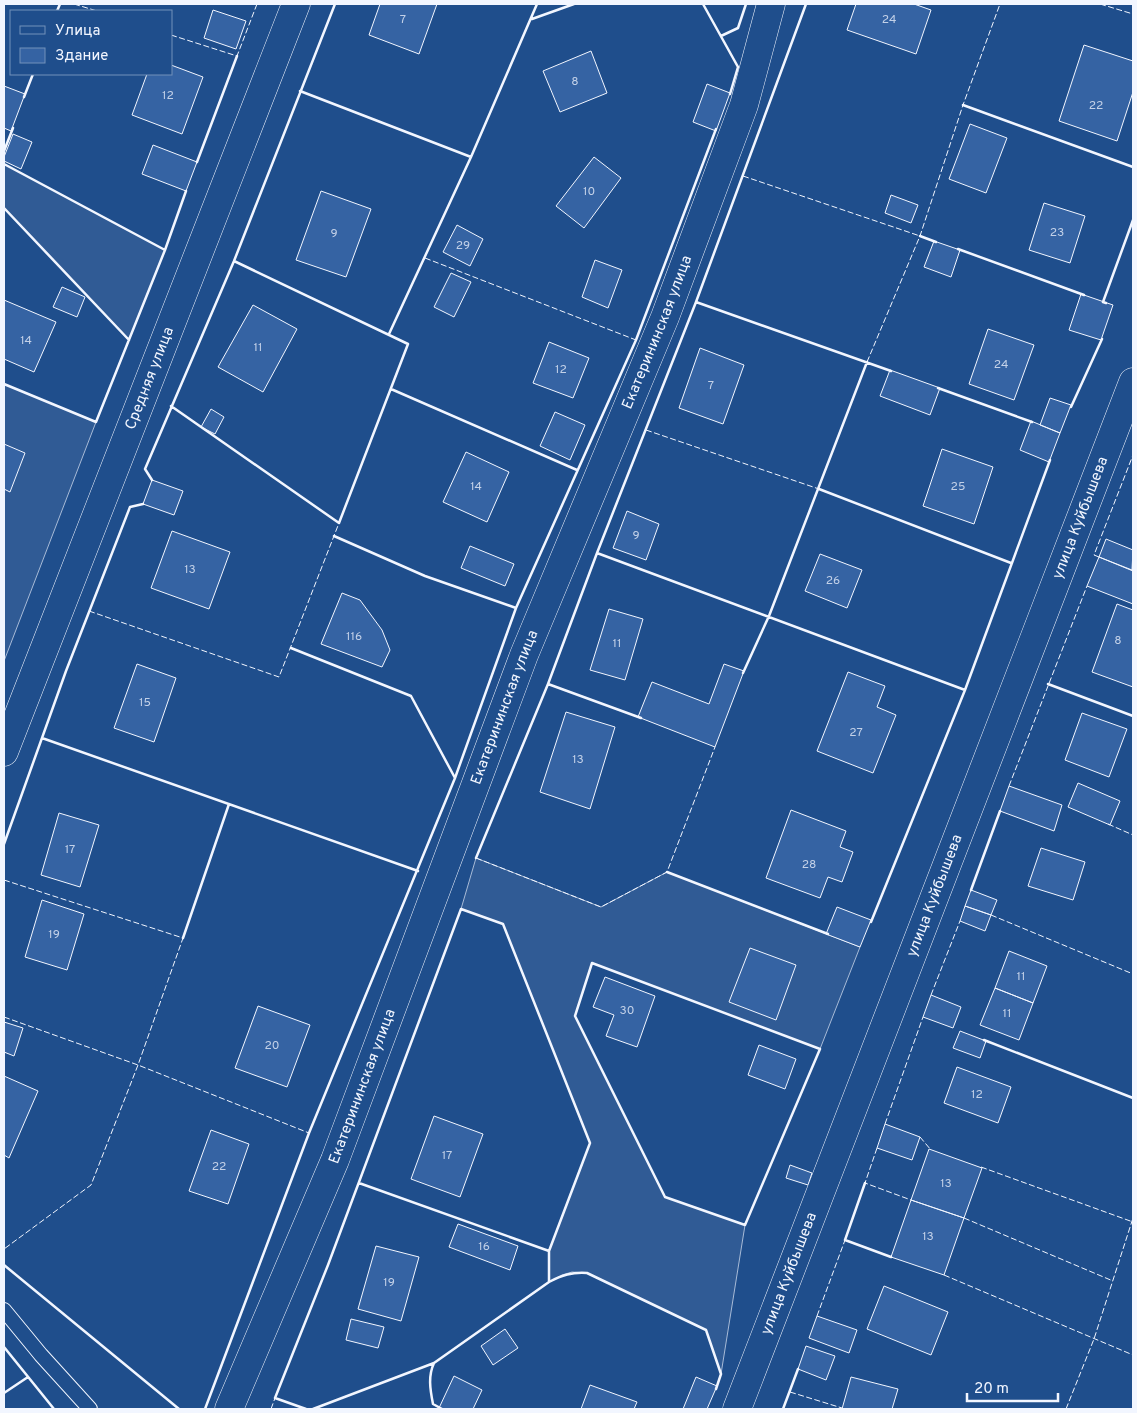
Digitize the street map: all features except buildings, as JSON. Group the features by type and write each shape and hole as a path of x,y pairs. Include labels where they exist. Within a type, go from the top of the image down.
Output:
{"street":[{"name":"Средняя улица","path":"4,752 296,4"},
{"name":"Екатерининская улица","path":"229,1409 336,1160 524,655 665,317 744,105 771,4"},
{"name":"улица Куйбышева","path":"737,1409 1133,382"}],"lane":[{"path":"4,1310 90,1409"}],"shaded area":[{"path":"4,164 165,250 129,340 4,208"},
{"path":"4,384 96,422 4,661"},
{"path":"476,858 601,907 667,872 860,947 820,1049 592,963 575,1016 665,1197 745,1225 721,1374 706,1330 587,1273 572,1272 549,1282 549,1251 590,1143 503,924 461,909"}],"fence":[{"path":"74,4 94,10"},
{"path":"172,35 237,56 257,4"},
{"path":"867,362 920,236 963,105 1000,4"},
{"path":"1100,4 1133,14"},
{"path":"743,176 920,236"},
{"path":"425,258 636,340"},
{"path":"646,430 819,489"},
{"path":"1099,557 1094,555 1133,455"},
{"path":"89,611 279,677 339,523"},
{"path":"1009,786 1087,586"},
{"path":"476,858 601,907 667,872 715,747"},
{"path":"1108,824 1133,835"},
{"path":"4,880 183,938 138,1065 91,1185 4,1249"},
{"path":"991,915 1133,974"},
{"path":"931,995 960,921"},
{"path":"4,1017 138,1065 309,1133"},
{"path":"885,1124 923,1017"},
{"path":"920,1137 931,1150"},
{"path":"877,1148 865,1183 911,1200"},
{"path":"981,1167 1133,1222"},
{"path":"964,1218 1113,1281"},
{"path":"1066,1409 1094,1339 1133,1218"},
{"path":"817,1316 845,1240"},
{"path":"944,1275 1133,1355"},
{"path":"790,1392 842,1408"},
{"path":"271,1409 275,1398"}],"wall":[{"path":"57,10 60,4"},
{"path":"152,480 145,469 234,261 335,4"},
{"path":"389,334 471,157 537,4"},
{"path":"532,19 574,4"},
{"path":"703,4 738,67 730,94"},
{"path":"721,36 738,28 746,4"},
{"path":"806,4 696,302 891,371"},
{"path":"197,162 237,56"},
{"path":"24,97 33,75"},
{"path":"300,91 471,157"},
{"path":"963,105 1133,167"},
{"path":"4,151 13,128"},
{"path":"455,778 516,608 636,340 716,129"},
{"path":"4,164 165,250"},
{"path":"4,384 96,422 165,250 186,191"},
{"path":"4,208 129,340"},
{"path":"1106,303 1103,302 1133,220"},
{"path":"920,236 936,242"},
{"path":"958,249 1084,295"},
{"path":"171,406 339,523 408,344 234,261"},
{"path":"641,718 548,684 597,553 696,302"},
{"path":"1071,407 1102,339"},
{"path":"743,673 769,616 867,362"},
{"path":"938,388 1032,422"},
{"path":"391,389 577,470"},
{"path":"871,922 965,690 1050,460"},
{"path":"819,489 1011,563"},
{"path":"4,844 66,671 130,507 143,504"},
{"path":"334,536 425,576 516,608"},
{"path":"597,553 965,690"},
{"path":"205,1409 309,1133 455,778 411,696 291,648"},
{"path":"476,858 548,684"},
{"path":"1048,684 1133,716"},
{"path":"42,738 418,871"},
{"path":"183,938 229,804"},
{"path":"971,890 1000,811"},
{"path":"667,872 828,934"},
{"path":"306,1409 275,1398 328,1265 461,909 503,924 590,1143 549,1251 549,1282 567,1274 587,1273 706,1330 721,1374 716,1389"},
{"path":"592,963 820,1049 745,1225 665,1197 575,1016 592,963"},
{"path":"984,1040 1133,1098"},
{"path":"359,1183 549,1251"},
{"path":"865,1183 845,1240 891,1257"},
{"path":"4,1265 179,1409"},
{"path":"434,1363 549,1282"},
{"path":"4,1347 54,1409"},
{"path":"313,1409 434,1363 430,1378 430,1388 433,1404 442,1409"},
{"path":"783,1409 798,1369"},
{"path":"4,1393 28,1377"}]}
